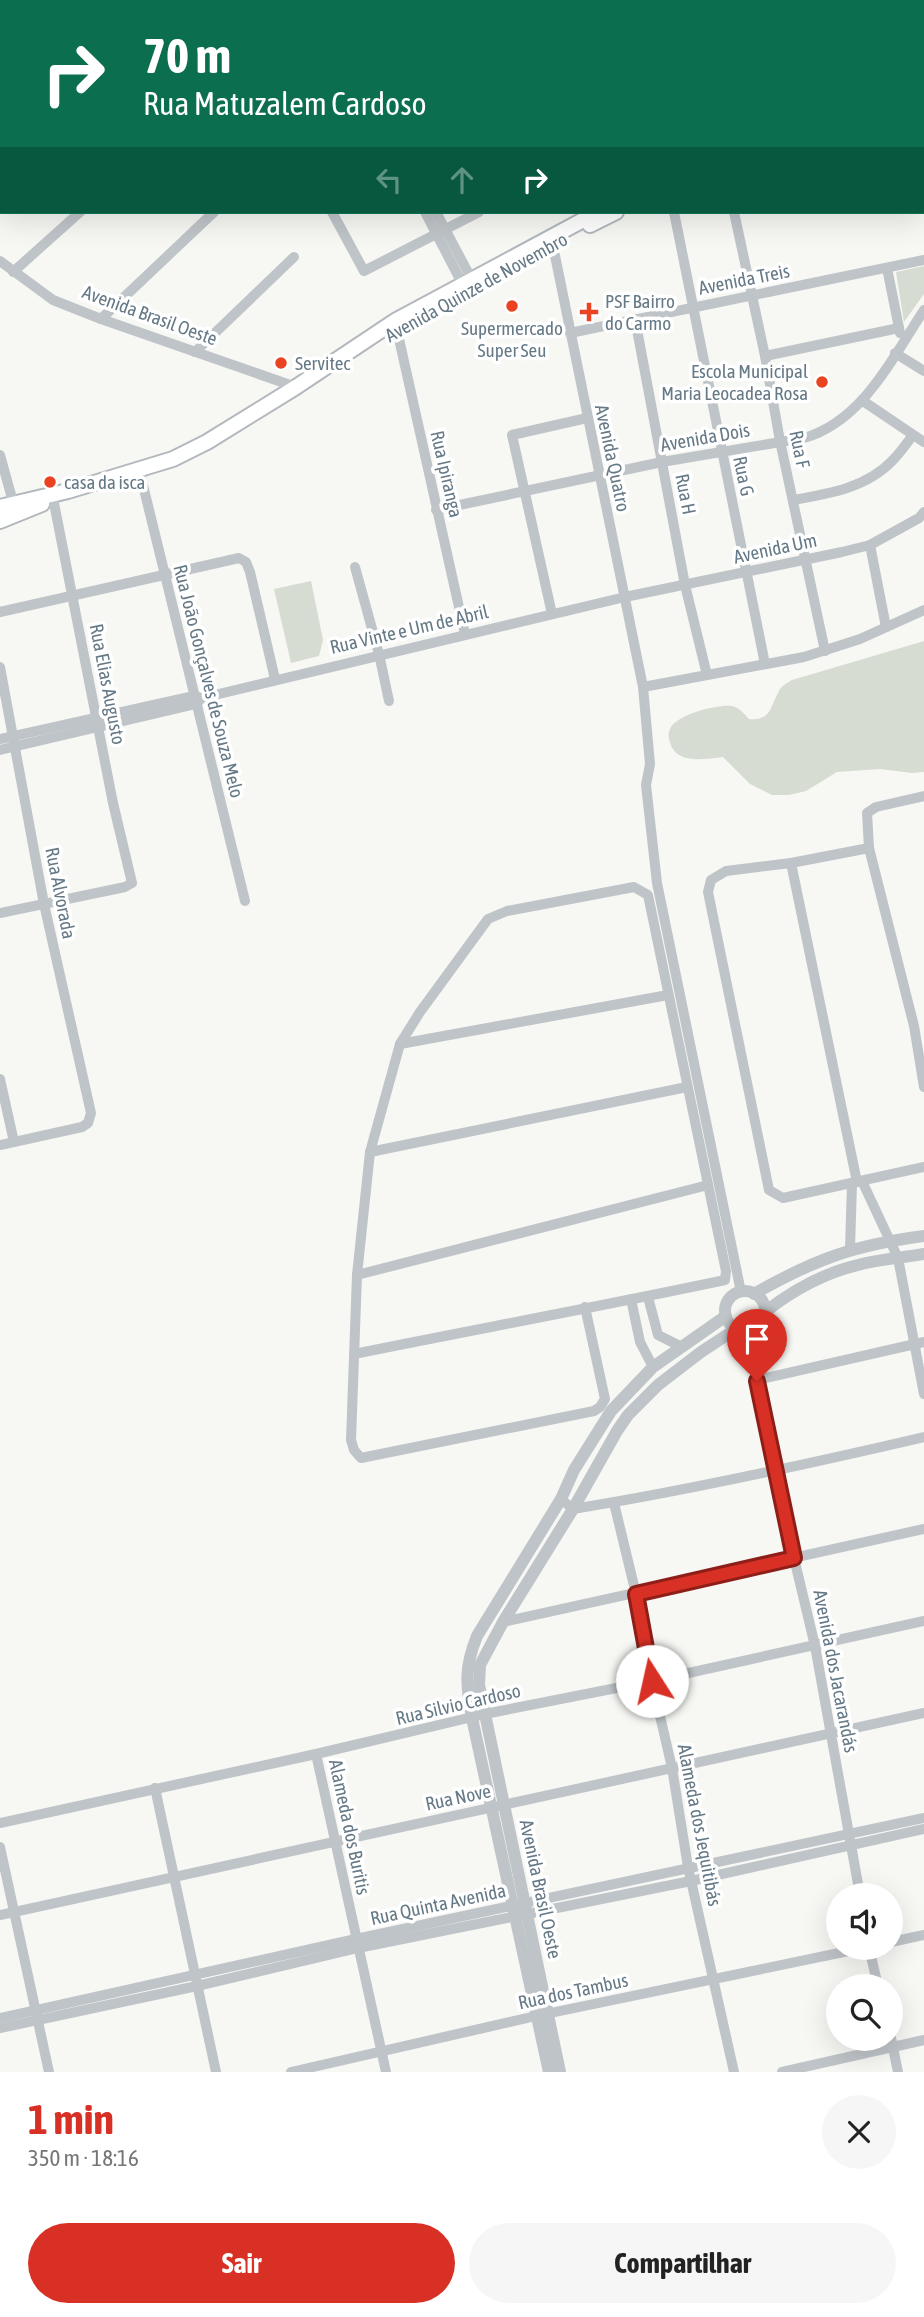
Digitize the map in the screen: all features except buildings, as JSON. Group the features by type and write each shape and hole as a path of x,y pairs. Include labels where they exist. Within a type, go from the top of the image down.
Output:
{"main road":[{"name":"Avenida Quinze de Novembro","path":"396,326 552,241 595,214"},
{"name":"Avenida Quinze de Novembro","path":"0,521 10,508 173,458 207,442 468,282 612,214"}],"street":[{"path":"13,272 78,214"},
{"path":"101,319 212,214"},
{"path":"333,214 364,271 475,214"},
{"path":"427,214 442,232"},
{"path":"437,214 442,232 468,282"},
{"name":"Rua G","path":"674,214 765,664"},
{"name":"Rua F","path":"734,214 825,651"},
{"name":"Avenida Quatro","path":"552,241 643,687 650,764 646,785 657,883 748,1293"},
{"path":"195,352 294,257"},
{"name":"Avenida Treis","path":"570,333 924,260"},
{"name":"Avenida Brasil Oeste","path":"0,261 53,300 296,387"},
{"path":"887,268 899,328 898,348 924,371"},
{"name":"Avenida Dois","path":"436,510 662,462 804,438 821,432 863,401 924,310"},
{"name":"Rua H","path":"635,318 685,585 706,675"},
{"name":"Rua Ipiranga","path":"396,326 465,634"},
{"path":"765,356 899,328"},
{"path":"863,401 924,442"},
{"path":"552,614 512,436 513,433 587,418"},
{"path":"793,500 820,496 858,484 890,463 913,435"},
{"path":"0,455 10,508"},
{"name":"Rua João Gonçalves de Souza Melo","path":"139,469 245,901"},
{"name":"Rua Elias Augusto","path":"44,904 132,883 113,803 53,496"},
{"name":"Avenida Um","path":"625,597 870,545 919,518 924,512"},
{"path":"870,545 886,627"},
{"path":"0,612 231,558 243,559 250,572 275,679"},
{"path":"355,567 389,701"},
{"name":"Rua Vinte e Um de Abril","path":"0,750 15,741 625,597"},
{"path":"643,687 825,651 924,610"},
{"name":"Rua Alvorada","path":"0,667 44,904 91,1111 88,1123 75,1129 14,1142"},
{"name":"Rua Vinte e Um de Abril","path":"0,739 15,741"},
{"path":"924,796 876,807 867,813 869,848 919,1024 924,1087"},
{"path":"869,848 791,863 726,871 711,880 708,892 769,1190 783,1198 924,1167"},
{"path":"791,863 857,1182 850,1249"},
{"path":"354,1354 585,1307 648,1297 725,1280 726,1270 648,895 634,887 507,911 488,919 400,1044 370,1152 356,1275 351,1440 354,1450 361,1458 593,1411 600,1407 605,1399 585,1307"},
{"path":"0,913 44,904"},
{"path":"400,1044 668,995"},
{"path":"0,1079 14,1142 0,1145"},
{"path":"370,1152 687,1087"},
{"path":"857,1182 891,1240 898,1258 919,1343 924,1394"},
{"path":"356,1275 708,1185"},
{"path":"736,1329 726,1316 730,1298 748,1293 796,1270 850,1249 924,1236"},
{"path":"478,1716 478,1672 484,1657 628,1415 657,1385 701,1352 736,1329 752,1330 761,1323 765,1312 786,1296 825,1276 858,1265 924,1254"},
{"path":"748,1293 762,1301 765,1312"},
{"path":"648,1297 658,1335 680,1346"},
{"path":"631,1299 640,1342 657,1385"},
{"path":"478,1716 466,1688 466,1670 477,1636 611,1411 651,1370 680,1346 726,1316"},
{"name":"Avenida dos Jacarandás","path":"752,1330 757,1381 815,1646 858,1883"},
{"path":"757,1381 919,1343"},
{"path":"561,1499 573,1509 614,1503 776,1471 924,1437"},
{"name":"Alameda dos Jequitibás","path":"614,1503 636,1594 672,1768 688,1867 734,2072"},
{"path":"503,1622 924,1529"},
{"name":"Rua Silvio Cardoso","path":"0,1823 478,1716 924,1621"},
{"name":"Rua Nove","path":"0,1915 924,1713"},
{"name":"Avenida Brasil Oeste","path":"478,1716 542,2016 549,2072"},
{"name":"Alameda dos Buritis","path":"316,1754 386,2072"},
{"path":"155,1788 216,2072"},
{"name":"Rua Quinta Avenida","path":"0,2028 36,2015 195,1974 520,1910 691,1881 851,1840 924,1818"},
{"name":"Rua Quinta Avenida","path":"520,1910 688,1867 924,1829"},
{"path":"0,1847 49,2072"},
{"path":"903,1939 924,1935"},
{"name":"Rua Quinta Avenida","path":"0,2018 36,2015 197,1986 357,1944"},
{"name":"Rua dos Tambus","path":"291,2072 826,1956"},
{"name":"Avenida Brasil Oeste","path":"542,2016 560,2072"},
{"path":"903,2042 924,2040"},
{"path":"782,2072 862,2051"},
{"path":"894,2051 898,2072"}],"shaded area":[{"path":"924,266 924,294 904,322 896,272"},
{"path":"311,581 323,640 319,656 291,663 274,589"},
{"path":"924,641 924,772 880,769 837,772 806,791 772,795 750,784 723,757 685,758 674,750 670,743 671,727 690,714 709,708 732,706 749,719 762,718 782,687 792,680"}],"place":[{"name":"Supermercado Super Seu","path":"512,306"},
{"name":"PSF Bairro do Carmo","path":"589,312"},
{"name":"Servitec","path":"281,363"},
{"name":"Escola Municipal Maria Leocadea Rosa","path":"822,382"},
{"name":"casa da isca","path":"50,482"}],"route":[{"path":"652,1681 636,1594 794,1558 757,1381"}]}
